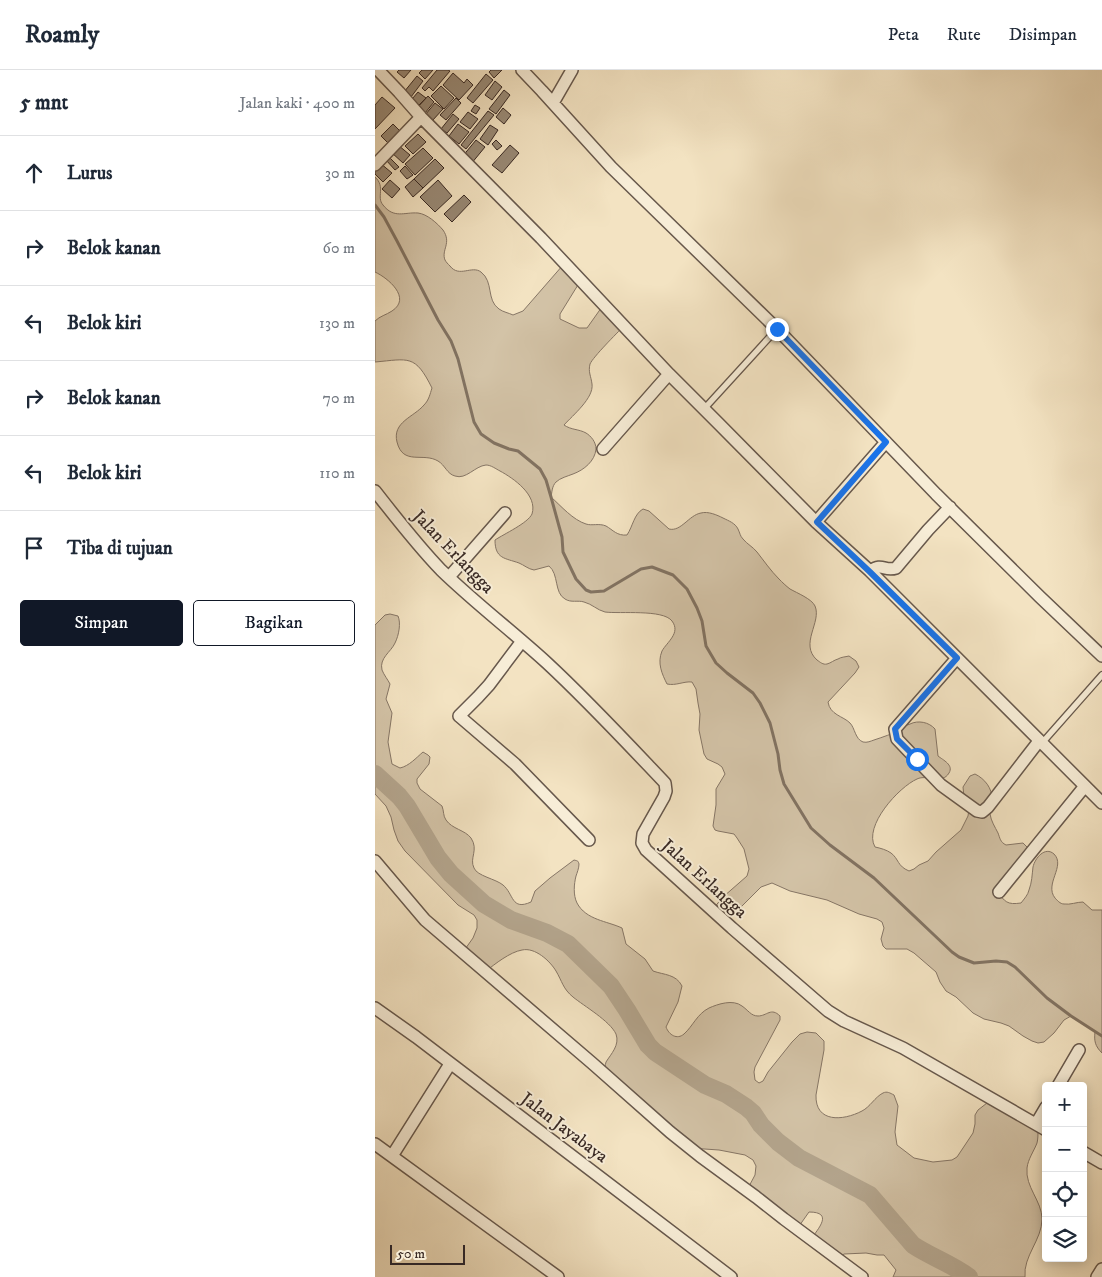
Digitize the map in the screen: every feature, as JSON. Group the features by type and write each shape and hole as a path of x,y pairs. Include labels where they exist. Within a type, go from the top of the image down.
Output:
{"street":[{"path":"378,70 421,117 541,238 669,374 1102,803"},
{"path":"522,70 611,167 777,329 950,508 1102,656"},
{"path":"553,103 572,70"},
{"path":"375,165 421,117"},
{"path":"603,449 669,374"},
{"path":"817,522 886,442"},
{"name":"Jalan Erlangga","path":"375,491 415,542 449,577 493,618 523,641 579,693 665,783 666,791 664,797 642,838 643,846 646,850 827,1011 844,1021 903,1048 1041,1127"},
{"path":"870,572 880,566 891,570 896,568 928,530 950,508"},
{"path":"449,577 505,513"},
{"path":"523,641 489,685 459,716 515,764 589,840"},
{"path":"957,658 895,729 897,739 941,784 977,812 982,812 1041,742"},
{"path":"999,892 1085,786"},
{"path":"375,861 425,920 670,1132 862,1277"},
{"name":"Jalan Jayabaya","path":"375,1008 731,1277"},
{"path":"1060,1082 1079,1050"},
{"path":"392,1156 450,1064"},
{"path":"375,1144 558,1277"},
{"path":"1087,1154 1102,1163"},
{"path":"1097,1277 1102,1269"}],"lane":[{"path":"704,409 777,329"},
{"path":"1041,742 1102,674"}],"shaded area":[{"path":"375,177 380,184 380,199 383,205 391,212 399,214 418,213 425,215 435,222 446,235 447,243 444,256 446,262 457,271 477,270 481,272 485,276 495,305 501,310 513,315 523,311 563,265 581,280 560,314 560,319 579,328 587,328 604,304 624,326 590,364 589,372 592,389 590,395 564,425 588,434 596,446 594,457 581,470 556,482 551,497 581,522 588,525 603,525 618,534 624,535 627,535 636,517 643,509 649,511 669,529 681,526 697,514 709,513 718,516 735,525 742,538 755,550 784,584 813,603 816,619 810,640 812,654 817,660 826,664 849,656 856,661 859,667 828,702 831,710 850,723 860,741 864,742 891,734 913,723 927,723 935,729 938,756 950,768 949,773 942,778 917,779 893,798 878,818 873,838 875,847 891,853 902,867 909,871 928,861 961,830 968,816 969,809 964,797 963,787 970,776 975,774 982,778 991,791 990,810 992,822 1001,841 1006,845 1023,843 1031,852 997,891 1002,898 1012,904 1021,903 1028,892 1036,860 1047,851 1054,854 1058,864 1052,887 1052,893 1055,898 1063,904 1083,902 1092,910 1102,910 1102,1053 1095,1043 1095,1032 1071,1016 1064,1020 1044,1042 1038,1043 1023,1036 1009,1026 984,1019 973,1013 956,997 946,991 936,972 914,953 907,949 886,949 883,946 881,939 884,928 882,922 827,900 790,891 772,883 761,887 734,914 724,920 712,910 723,897 747,876 749,869 744,849 734,834 715,830 713,826 716,789 725,774 722,767 707,759 704,754 699,730 700,714 696,689 692,682 667,684 662,672 660,664 662,651 675,629 672,621 667,617 651,613 605,612 582,601 565,599 559,592 554,574 549,566 534,570 505,559 499,554 495,546 495,540 521,525 532,514 531,500 523,488 505,474 488,465 459,477 450,473 438,461 409,456 400,449 396,435 398,429 426,403 432,388 421,369 410,361 375,362 375,321 398,306 400,300 396,289 375,272"},
{"path":"385,615 398,616 399,619 395,643 382,662 382,670 390,684 386,699 392,713 388,742 392,764 400,768 403,767 423,752 430,757 429,764 417,779 417,783 420,789 442,806 446,820 471,838 474,846 473,864 476,871 503,885 516,903 525,904 531,902 535,891 550,878 574,860 577,861 579,866 574,893 581,909 591,917 622,928 626,944 645,959 653,971 673,977 682,986 678,1002 666,1027 671,1034 676,1037 681,1036 705,1011 713,1006 725,1003 738,1004 756,1016 771,1012 777,1013 780,1016 780,1020 755,1067 755,1080 759,1083 763,1081 768,1072 800,1034 807,1032 816,1033 824,1041 816,1095 820,1111 831,1117 847,1117 865,1109 883,1093 893,1094 898,1106 895,1132 897,1145 914,1158 933,1162 952,1160 957,1157 973,1133 975,1115 978,1110 987,1103 994,1101 1038,1131 1037,1143 1030,1158 1027,1175 1042,1219 1039,1234 1027,1262 1025,1277 893,1277 896,1270 884,1255 866,1253 844,1254 837,1259 811,1239 822,1222 821,1215 809,1212 797,1229 747,1190 755,1175 756,1166 753,1160 745,1155 719,1150 690,1148 604,1073 606,1062 616,1046 616,1034 603,1019 570,994 546,959 532,951 517,951 486,971 463,952 473,938 477,928 477,920 474,915 458,905 405,851 398,841 386,806 375,794 375,625"}],"building":[{"path":"399,70 411,70 404,78 397,72"},
{"path":"422,70 433,70 425,79 419,73"},
{"path":"437,70 450,71 433,91 429,87 425,91 422,88"},
{"path":"491,70 502,70 494,78 489,72"},
{"path":"453,73 464,83 467,79 473,85 459,100 443,85"},
{"path":"486,74 493,80 473,103 467,98"},
{"path":"417,76 423,81 411,97 404,92"},
{"path":"495,81 502,87 492,100 485,95"},
{"path":"441,86 454,98 444,109 431,96"},
{"path":"504,90 510,95 496,114 489,109"},
{"path":"418,92 426,98 419,105 412,99"},
{"path":"428,96 434,102 425,113 418,107"},
{"path":"382,97 395,108 375,129 375,105"},
{"path":"456,98 461,103 446,120 440,115"},
{"path":"435,103 443,109 432,121 425,115"},
{"path":"475,105 480,108 476,114 471,111"},
{"path":"503,108 511,115 504,124 496,117"},
{"path":"488,111 494,115 466,149 461,145"},
{"path":"468,112 478,119 470,129 460,122"},
{"path":"453,114 459,119 447,133 441,129"},
{"path":"393,124 400,131 388,143 381,136"},
{"path":"458,124 469,132 459,144 449,136"},
{"path":"490,125 498,130 488,145 480,139"},
{"path":"418,134 426,142 413,154 405,146"},
{"path":"476,140 485,147 471,164 462,157"},
{"path":"496,140 502,146 497,150 492,144"},
{"path":"398,145 410,155 403,163 391,152"},
{"path":"510,145 519,153 502,173 492,165"},
{"path":"423,148 433,158 415,175 405,164"},
{"path":"389,157 399,167 395,170 386,160"},
{"path":"435,159 444,168 423,188 414,179"},
{"path":"380,163 392,173 383,182 375,174 375,168"},
{"path":"405,166 413,175 407,179 400,171"},
{"path":"414,179 423,188 413,197 405,187"},
{"path":"390,180 400,189 392,198 382,189"},
{"path":"438,180 452,196 435,212 420,197"},
{"path":"464,195 471,202 452,222 444,214"}],"waterway":[{"path":"375,205 384,217 451,341 458,359 474,422 481,434 494,443 518,451 540,469 546,480 562,537 563,552 576,579 586,590 591,592 604,591 641,569 652,567 673,575 687,589 697,608 702,621 706,646 716,663 753,693 760,703 770,723 784,784 811,828 830,845 874,878 952,952 974,963 1007,962 1015,967 1047,998 1102,1036"},
{"path":"375,774 407,806 438,858 451,874 484,904 511,920 547,933 568,944 611,986 648,1045 655,1052 705,1085 726,1094 746,1107 778,1142 799,1158 870,1195 913,1245 969,1277"}],"route":[{"path":"777,329 886,442 817,522 957,658 895,729 897,739 917,759"}]}
